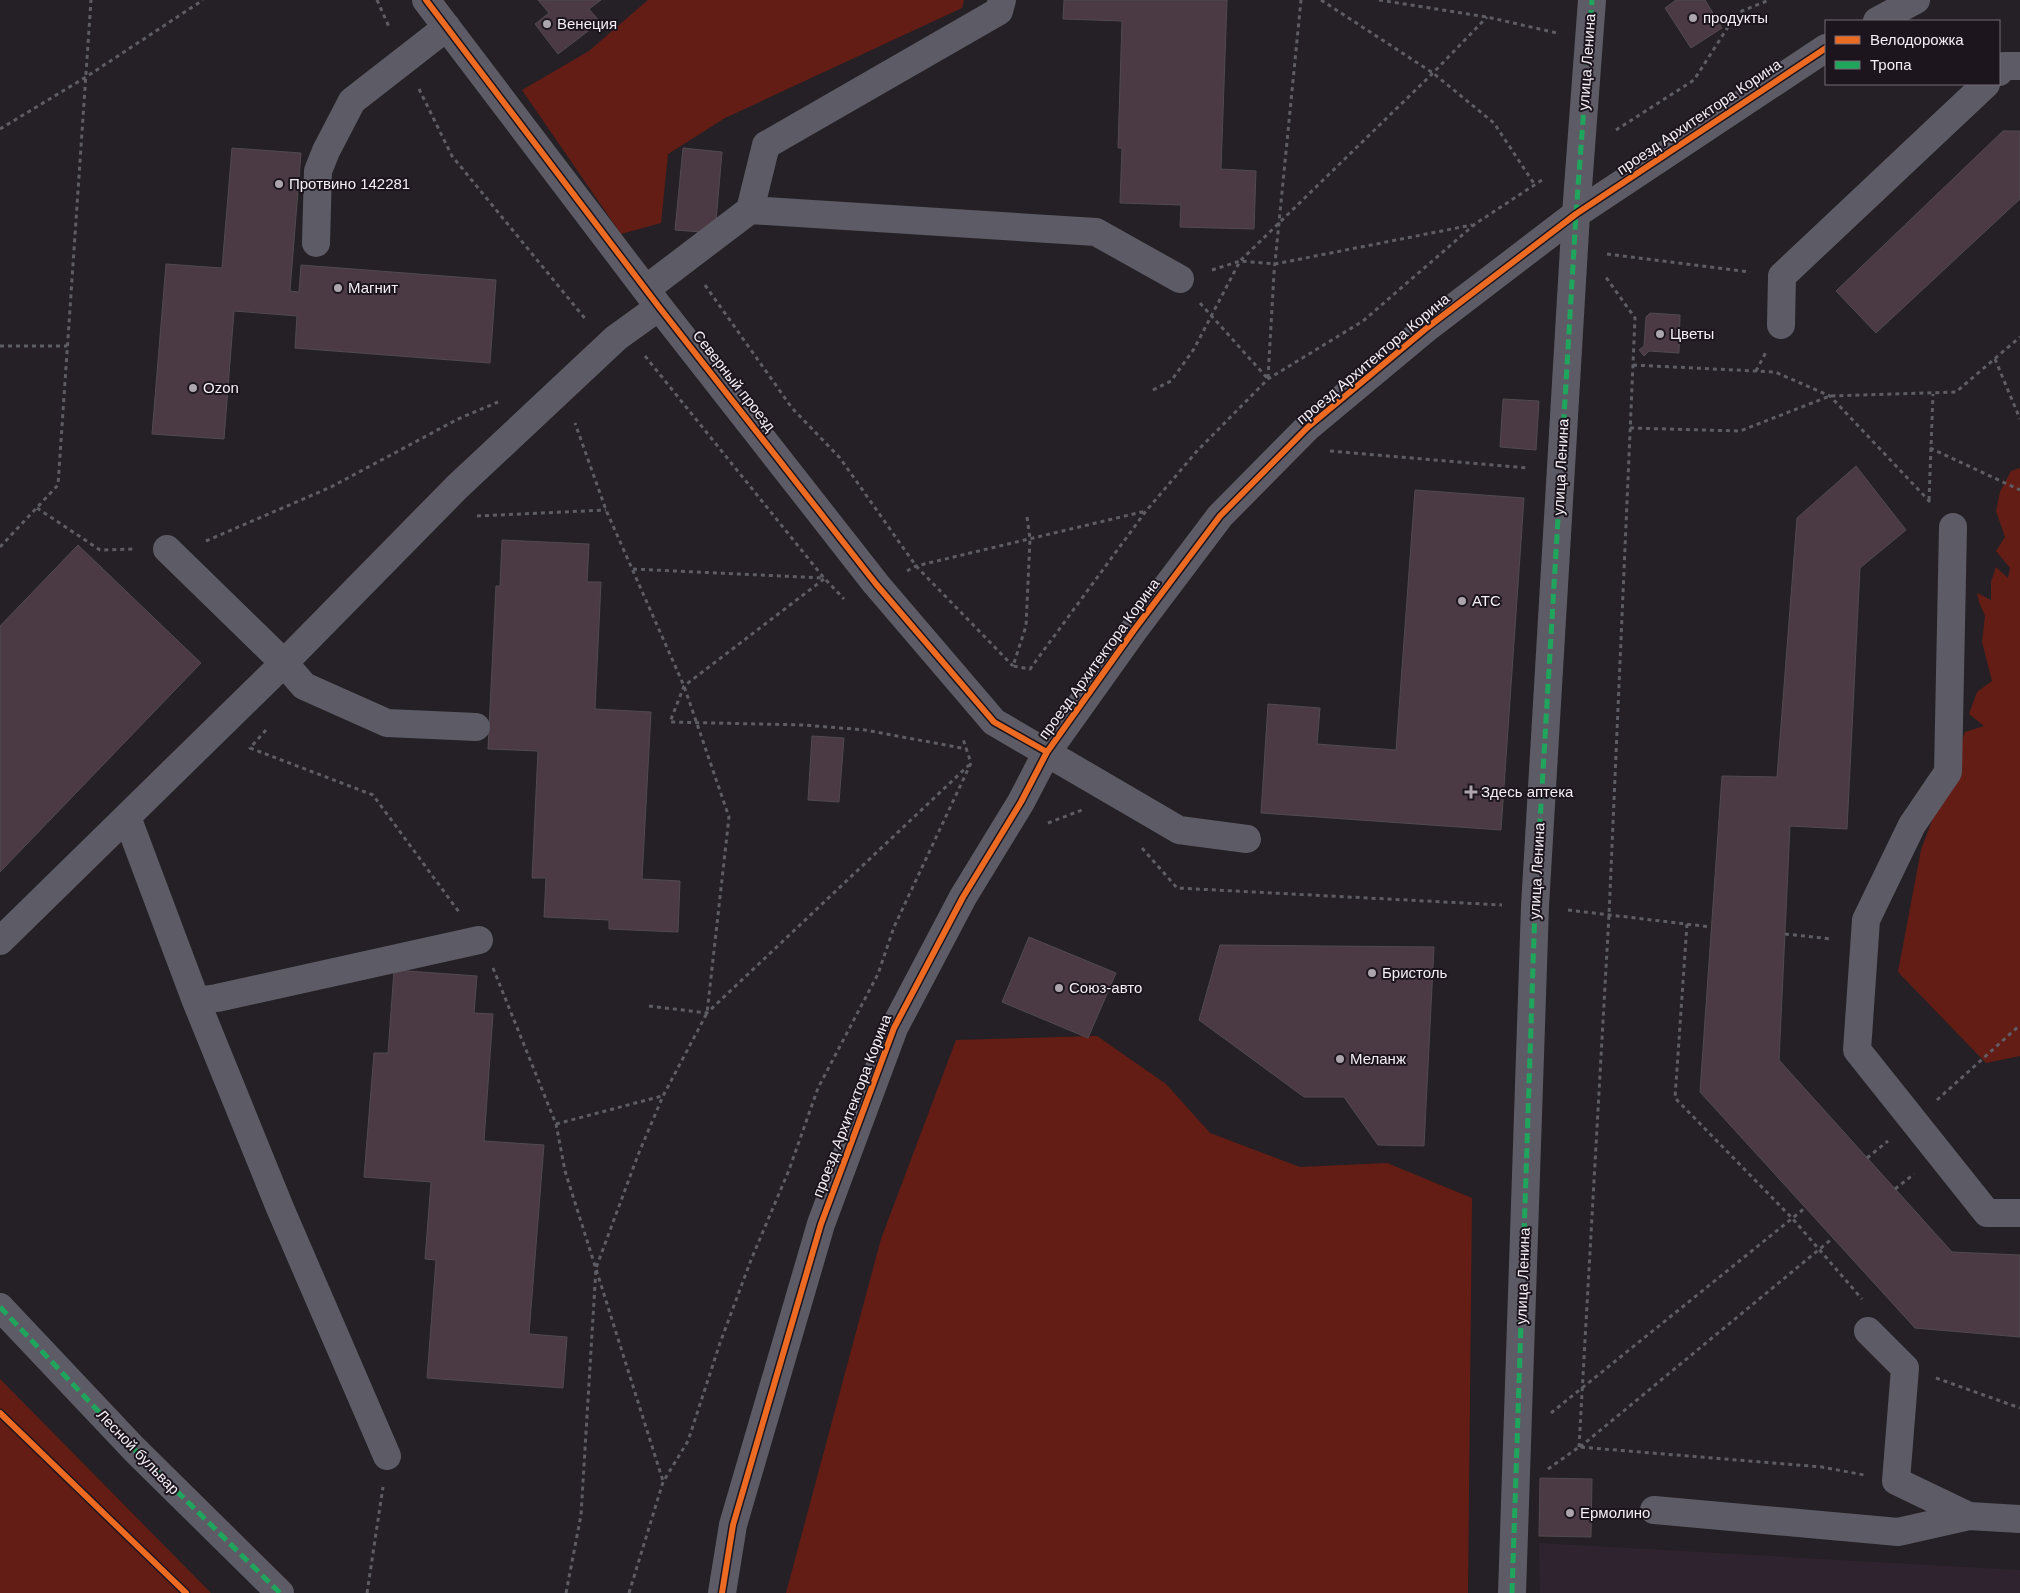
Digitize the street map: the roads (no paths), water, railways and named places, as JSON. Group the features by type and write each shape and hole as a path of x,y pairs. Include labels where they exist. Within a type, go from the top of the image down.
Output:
{"street":[{"name":"Северный проезд","path":"426,0 653,298 876,584 994,722 1179,830 1247,839"},
{"path":"0,941 284,663 457,488 616,338 686,259 750,210 766,145 1000,11 1002,0"},
{"name":"улица Ленина","path":"1512,1593 1535,906 1576,223 1592,0"},
{"path":"1879,20 1916,0"},
{"path":"316,243 318,171 326,151 352,101 447,27"},
{"name":"проезд Архитектора Корина","path":"722,1593 732,1525 821,1224 894,1028 963,898 1021,802 1047,752 1134,630 1227,509 1308,427 1428,327 1825,49"},
{"path":"2000,71 2004,66 2020,66"},
{"path":"1780,325 1782,276 1985,85"},
{"path":"750,210 1096,232 1180,279"},
{"path":"1953,528 1948,772 1912,825 1866,920 1857,1050 1987,1213 2020,1213"},
{"path":"167,549 284,663 304,686 387,723 476,727"},
{"path":"127,817 196,1001 280,1208 387,1456"},
{"path":"196,1001 479,940"},
{"name":"Лесной бульвар","path":"0,1308 135,1450 280,1593"},
{"path":"1868,1331 1905,1368 1896,1481 1969,1516"},
{"path":"1654,1510 1898,1532 1969,1516 2020,1519"}],"place":[{"name":"продукты","path":"1693,18"},
{"name":"Венеция","path":"547,24"},
{"name":"Протвино 142281","path":"279,184"},
{"name":"Магнит","path":"338,288"},
{"name":"Цветы","path":"1660,334"},
{"name":"Ozon","path":"193,388"},
{"name":"АТС","path":"1462,601"},
{"name":"Здесь аптека","path":"1471,792"},
{"name":"Бристоль","path":"1372,973"},
{"name":"Союз-авто","path":"1059,988"},
{"name":"Меланж","path":"1340,1059"},
{"name":"Ермолино","path":"1570,1513"}]}
